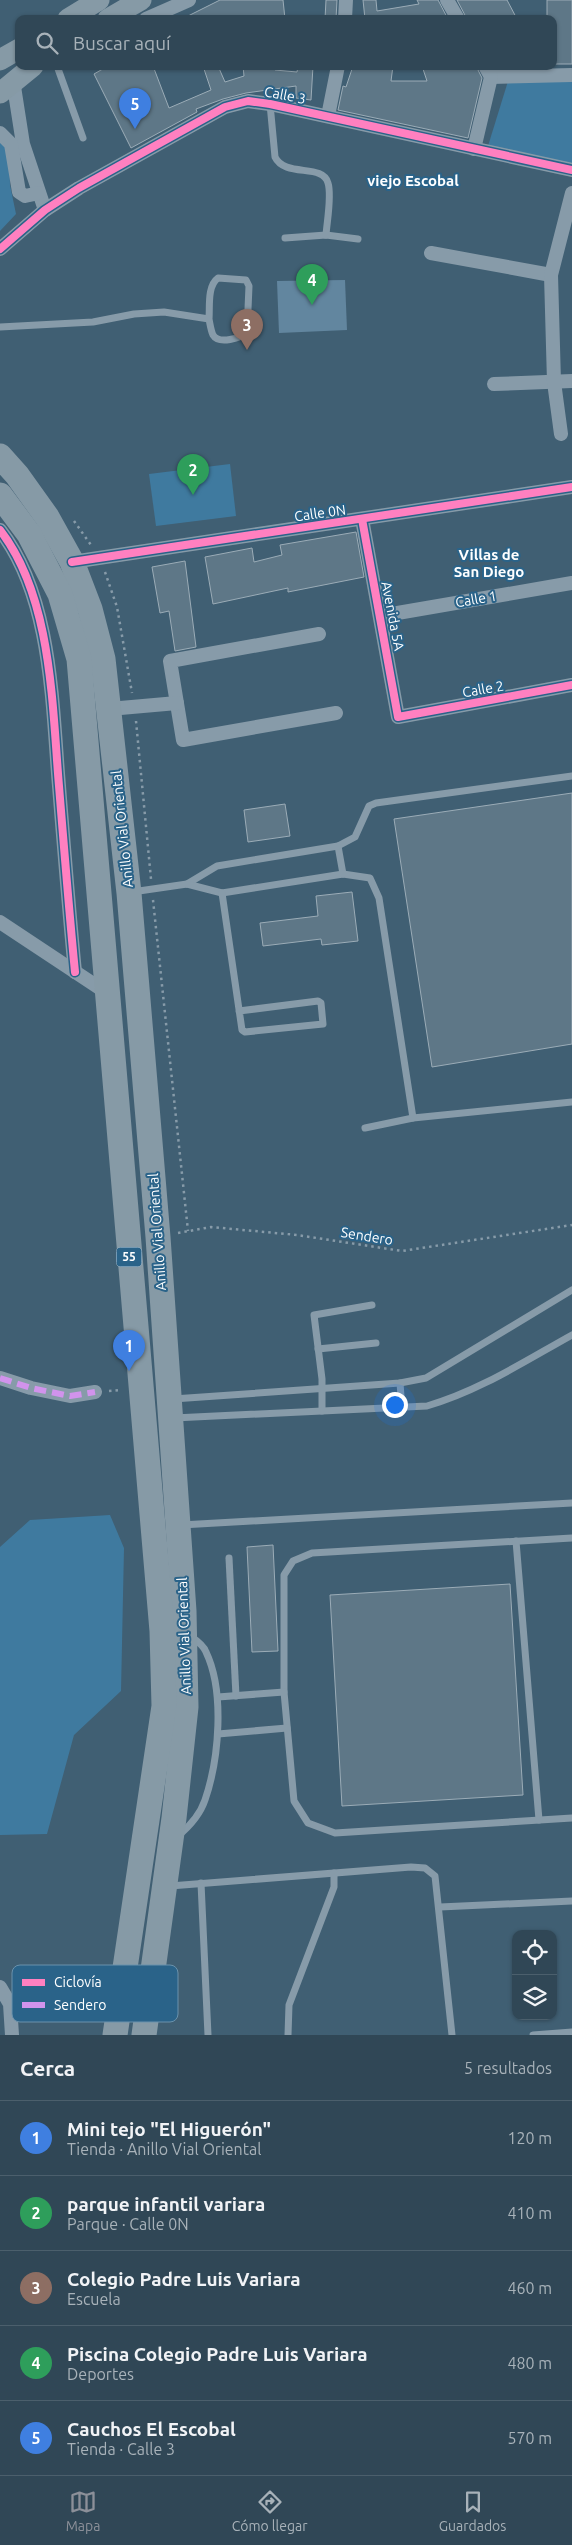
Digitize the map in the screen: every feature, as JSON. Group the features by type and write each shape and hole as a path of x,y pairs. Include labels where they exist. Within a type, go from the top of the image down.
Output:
{"highway":[{"name":"Anillo Vial Oriental","path":"0,456 17,475 47,517 72,562 90,610 101,650 109,709 141,891 158,1237 185,1631 186,1707 171,1843 153,1965"},
{"name":"Anillo Vial Oriental","path":"0,495 29,534 60,594 79,659 162,1631 164,1706 125,1965"},
{"name":"Anillo Vial Oriental","path":"115,2035 117,2022"},
{"name":"Anillo Vial Oriental","path":"144,2035 146,2022"}],"main road":[{"path":"115,15 141,0"},
{"path":"75,15 90,7"},
{"path":"0,60 15,51"},
{"path":"7,87 28,70"}],"street":[{"path":"155,15 189,0"},
{"path":"345,15 346,0"},
{"path":"447,0 456,15"},
{"path":"328,116 337,70"},
{"path":"474,149 488,71 572,75"},
{"path":"7,87 23,144 45,210"},
{"name":"Calle 3","path":"0,248 45,210 79,188 225,107 248,101 328,116 572,170"},
{"path":"0,133 11,144 19,192 25,196 39,193"},
{"path":"560,434 554,382 551,275 572,193"},
{"path":"430,252 551,275"},
{"path":"494,384 572,382"},
{"name":"Calle 0N","path":"72,562 572,488"},
{"name":"Avenida 5A","path":"362,519 398,716"},
{"path":"0,530 14,548 35,603 50,681 75,972"},
{"name":"Calle 1","path":"380,616 572,583"},
{"path":"319,634 170,661 183,740 336,713"},
{"name":"Calle 2","path":"398,716 572,686"},
{"path":"109,709 177,703"},
{"path":"0,922 107,994"},
{"path":"0,1378 30,1388 70,1396 95,1392"},
{"path":"0,1987 10,2004 12,2035"}],"lane":[{"path":"58,70 83,138"},
{"path":"270,104 275,157 278,163 285,168 319,173 329,183 326,235"},
{"path":"285,238 326,235 358,239"},
{"path":"218,278 246,280 249,286 247,332 242,337 216,339 212,334 210,319 211,286 214,281 218,278"},
{"path":"0,327 93,322 134,314 164,312 210,319"},
{"path":"188,884 216,866 338,846 355,836 369,806 376,803 572,776"},
{"path":"338,846 343,874"},
{"path":"141,891 188,884 222,893 343,874 370,878 379,898 413,1118"},
{"path":"222,893 239,1011 242,1030 245,1032 323,1024 321,1003 318,1000 239,1011"},
{"path":"365,1128 413,1118 572,1102"},
{"path":"170,1409 322,1388 400,1383 426,1378 572,1290"},
{"path":"322,1411 322,1388 314,1315 372,1305"},
{"path":"170,1409 322,1411 402,1409 427,1406 454,1398 572,1335"},
{"path":"318,1349 376,1342"},
{"path":"400,1383 402,1409"},
{"path":"178,1525 572,1503"},
{"path":"572,1538 312,1553 293,1562 284,1575 284,1692 294,1802 308,1824 335,1833 572,1818"},
{"path":"516,1541 539,1820"},
{"path":"229,1558 236,1696"},
{"path":"171,1843 192,1824 205,1800 218,1734 218,1697 206,1651 185,1631"},
{"path":"218,1697 284,1692"},
{"path":"218,1734 287,1728"},
{"path":"164,1886 411,1867 425,1868 435,1876 440,1907 452,2035"},
{"path":"288,2035 289,2005 334,1887 334,1873"},
{"path":"201,1883 208,2035"},
{"path":"440,1907 572,1901"},
{"path":"533,2035 572,2032"}],"path":[{"path":"100,557 117,607 134,707 141,891 188,1231"},
{"path":"95,1392 140,1389"}],"shaded area":[{"path":"509,78 572,78 572,165 488,146"},
{"path":"0,139 9,145 10,185 16,214 0,231"},
{"path":"345,280 347,330 279,333 277,281"},
{"path":"230,464 236,516 156,526 149,474"},
{"path":"110,1515 124,1548 121,1691 74,1735 47,1834 0,1835 0,1547 30,1520"}],"building":[{"path":"220,0 283,0 285,15 190,15"},
{"path":"326,0 337,0 336,15 325,15"},
{"path":"363,0 376,0 377,11 419,4 417,0 438,0 446,15 365,15"},
{"path":"457,0 507,0 515,15 465,15"},
{"path":"547,0 572,0 572,64 557,64 557,15 547,15"},
{"path":"101,70 155,70 169,108 211,90 204,70 220,70 225,82 244,76 243,70 297,72 297,70 313,70 311,100 296,98 296,86 246,93 223,99 196,109 197,112 131,148 94,74"},
{"path":"352,70 392,70 391,81 427,81 423,70 478,70 482,78 468,138 338,110 343,86 346,87"},
{"path":"356,532 364,577 288,592 288,588 213,604 205,557 252,548 254,562 282,555 280,545"},
{"path":"185,561 196,647 175,651 169,611 160,613 152,567"},
{"path":"572,793 572,1044 432,1067 394,819"},
{"path":"285,804 290,836 248,842 244,810"},
{"path":"352,892 358,941 322,945 321,939 263,946 260,923 318,916 316,896"},
{"path":"273,1545 278,1651 252,1652 247,1547"},
{"path":"510,1584 523,1795 342,1806 330,1595"}],"marked path":[{"path":"0,1378 31,1388 70,1396 95,1392"}],"cycle path":[{"path":"0,249 45,210 79,188 225,107 248,101 270,104 572,170"},
{"path":"72,562 572,487"},
{"path":"362,519 398,717 572,685"},
{"path":"0,530 17,557 30,587 40,619 46,652 51,687 75,972"}],"place":[{"name":"Cauchos El Escobal","path":"135,129"},
{"name":"Piscina Colegio Padre Luis Variara","path":"312,305"},
{"name":"Colegio Padre Luis Variara","path":"247,350"},
{"name":"parque infantil variara","path":"193,495"},
{"name":"Mini tejo \"El Higuerón\"","path":"129,1371"}],"district":[{"name":"viejo Escobal","path":"413,181"},
{"name":"Villas de San Diego","path":"489,564"}]}
